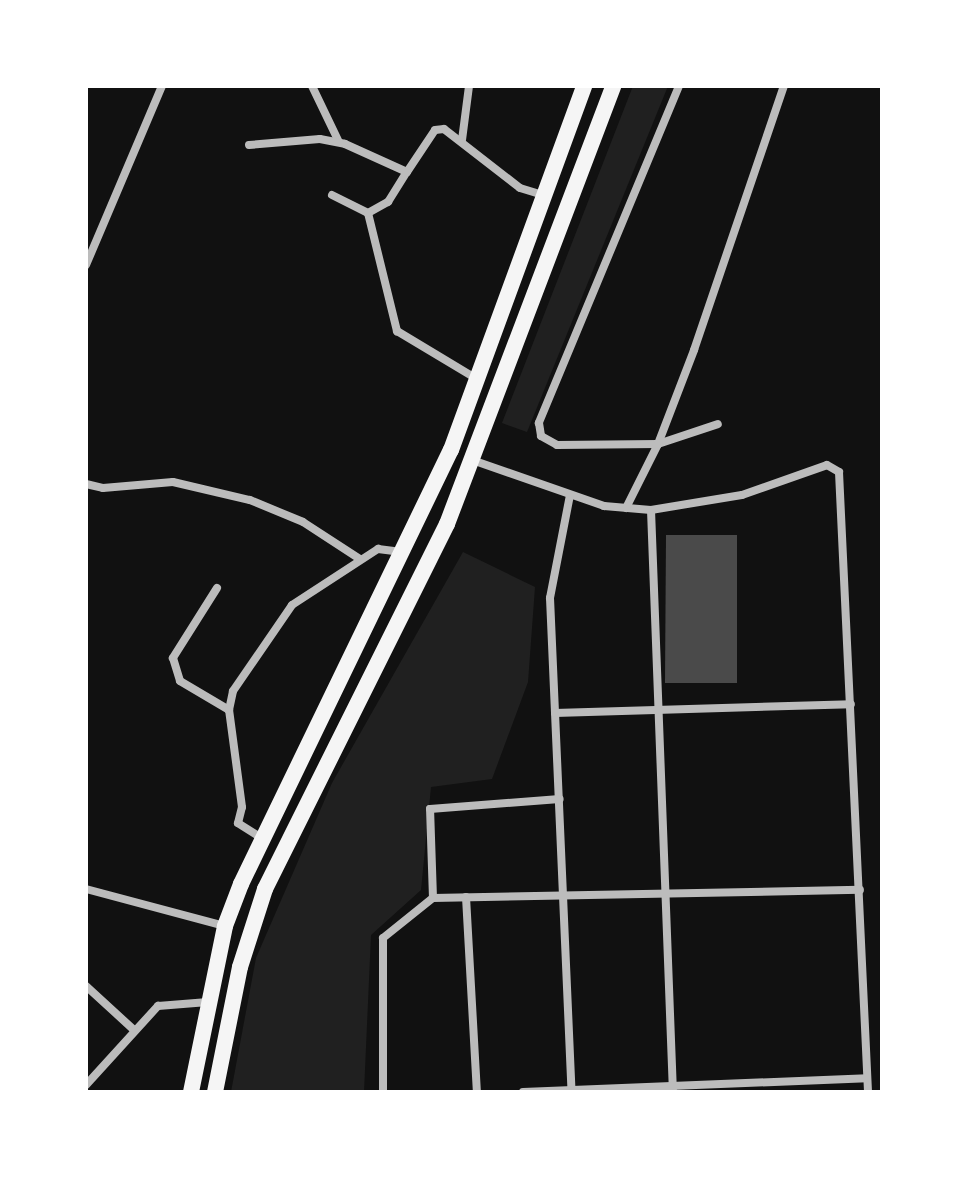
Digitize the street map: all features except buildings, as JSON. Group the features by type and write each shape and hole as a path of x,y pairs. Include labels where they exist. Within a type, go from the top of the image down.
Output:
{"main road":[{"path":"191,1092 225,926 260,837 404,552 477,379 584,86"},
{"path":"215,1092 240,967 281,850 447,524 613,86"}],"street":[{"path":"86,265 162,86"},
{"path":"312,86 339,142"},
{"path":"462,140 469,86"},
{"path":"679,86 539,423 541,436 557,445 658,444 718,424"},
{"path":"626,508 658,444 784,86"},
{"path":"368,213 388,202 435,130 451,131 520,188 544,195"},
{"path":"249,145 297,137 339,142 407,172"},
{"path":"332,195 368,213 397,331 407,341 477,379"},
{"path":"472,460 570,495 626,508 651,510 742,495 827,465 839,472 868,1092"},
{"path":"86,484 103,488 173,482 250,500 303,522 360,559"},
{"path":"570,495 550,598 572,1091"},
{"path":"651,510 662,894 673,1089"},
{"path":"260,837 238,823 242,807 229,710 233,691 284,614 378,549 404,552"},
{"path":"217,588 173,658 180,681 229,710"},
{"path":"555,713 851,704"},
{"path":"433,898 430,809 560,799"},
{"path":"86,889 225,926"},
{"path":"383,1092 383,938 433,898 860,890"},
{"path":"466,897 477,1092"},
{"path":"86,986 133,1029"},
{"path":"86,1085 133,1029 168,1001 208,1002"},
{"path":"523,1092 673,1089 867,1078"}],"shaded area":[{"path":"633,86 668,86 527,432 502,423"},
{"path":"463,552 535,587 528,682 492,779 431,787 421,890 371,935 364,1092 231,1092 256,958 332,783"}]}
